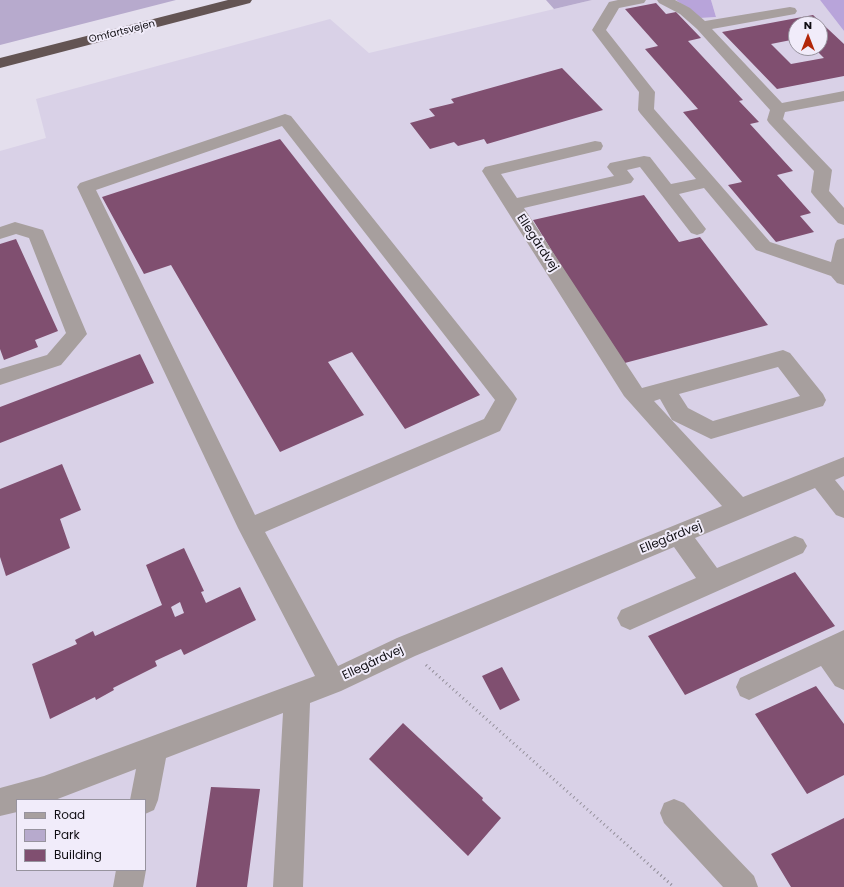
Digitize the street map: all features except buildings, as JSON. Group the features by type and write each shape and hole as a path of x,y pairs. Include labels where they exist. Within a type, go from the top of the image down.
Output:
{"highway":[{"name":"Omfartsvejen","path":"0,63 245,0"}],"street":[{"path":"639,0 614,5 599,30 647,92 646,110 763,246 841,274 843,249"},
{"path":"664,0 685,11 702,26 778,109"},
{"path":"702,26 790,11"},
{"path":"778,109 844,96"},
{"path":"778,109 774,120 823,170 820,192 844,219"},
{"path":"250,528 492,425 506,399 285,119 86,187 250,528 332,682"},
{"name":"Ellegårdvej","path":"595,146 491,171 631,390 740,510"},
{"path":"512,205 625,179 616,166 644,160 697,229"},
{"path":"667,191 708,182"},
{"path":"0,233 15,228 37,234 77,334 54,360 0,377"},
{"path":"638,397 783,358 815,400 711,430 680,414 665,390"},
{"name":"Ellegårdvej","path":"0,802 44,790 153,751 332,682 406,647 844,466"},
{"path":"819,477 844,508"},
{"path":"679,535 713,582"},
{"path":"630,618 795,546"},
{"path":"749,687 834,647 844,677"},
{"path":"288,887 297,695"},
{"path":"144,799 153,751"},
{"path":"674,813 743,887"},
{"path":"128,887 131,871"}],"path":[{"path":"406,647 674,887"}],"shaded area":[{"path":"592,0 676,0 700,18 716,17 711,0 820,0 844,31 844,887 0,887 0,151 46,138 36,99 330,19 369,53"},
{"path":"676,0 711,0 716,17 700,18"},
{"path":"820,0 844,0 844,31"}],"green space":[{"path":"0,0 176,0 0,45"},
{"path":"546,0 592,0 554,9"}]}
